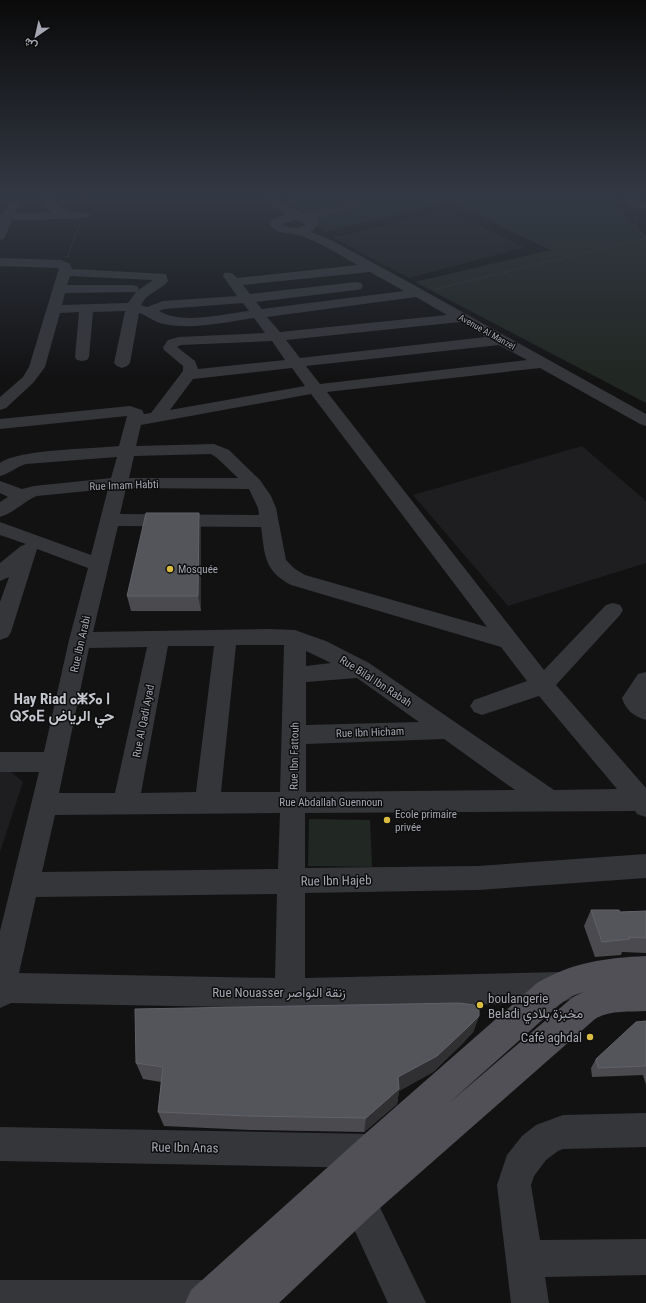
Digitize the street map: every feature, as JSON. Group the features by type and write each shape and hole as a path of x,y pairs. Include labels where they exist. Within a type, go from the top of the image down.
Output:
{"main road":[{"name":"Rue Nouasser زنقة النواصر","path":"206,1301 371,1151 548,994 570,981 596,974 646,970"},
{"path":"251,1303 360,1203 584,1008 592,1002 646,996"}],"street":[{"name":"Avenue Al Manzel","path":"349,256 643,417"},
{"path":"0,262 161,277 160,281 139,296 133,308 122,363"},
{"path":"0,406 28,380 36,367 64,268"},
{"path":"370,268 232,279 508,641 542,684 645,802"},
{"path":"150,312 152,309 163,305 246,299 398,282"},
{"path":"59,289 148,289"},
{"path":"53,310 133,308 150,312 164,320 186,323 261,317 348,302 418,293"},
{"path":"348,302 362,328"},
{"path":"82,356 86,308"},
{"path":"199,339 261,317"},
{"path":"142,417 191,372 190,364 171,350 170,347 173,343 179,341 276,337 462,318"},
{"path":"188,375 501,340"},
{"path":"0,424 130,411 142,417 315,389 541,362"},
{"name":"Rue Ibn Arabi","path":"0,990 26,885 80,640 127,451 142,417"},
{"path":"0,471 11,463 24,459 127,451 214,449 223,454 254,484 262,496 267,508 268,522 276,561 288,575 298,580 508,641"},
{"name":"Rue Imam Habti","path":"0,512 21,496 34,491 119,483 254,484"},
{"path":"0,486 21,496"},
{"path":"111,520 268,522"},
{"path":"0,528 32,546 99,564"},
{"path":"0,574 32,546"},
{"path":"0,632 32,546"},
{"path":"482,706 530,690 542,684 552,676 613,610"},
{"path":"207,803 226,638"},
{"name":"Rue Bilal Ibn Rabah","path":"80,640 295,638 318,647 361,669 550,801"},
{"name":"Rue Ibn Fattouh","path":"290,993 295,638"},
{"name":"Rue Al Qadi Ayad","path":"126,803 159,639"},
{"path":"295,675 361,669"},
{"path":"646,680 634,698 636,704 646,711"},
{"name":"Rue Ibn Hicham","path":"294,735 447,730"},
{"path":"0,762 54,762"},
{"name":"Rue Abdallah Guennoun","path":"44,804 550,801 645,802"},
{"name":"Rue Ibn Hajeb","path":"26,885 478,878 646,866"},
{"path":"559,987 584,1008"},
{"name":"Rue Nouasser زنقة النواصر","path":"0,990 290,993 559,987"},
{"path":"530,1303 514,1185 519,1168 534,1148 548,1138 564,1132 646,1130"},
{"name":"Rue Ibn Anas","path":"0,1144 371,1151"},
{"path":"360,1203 407,1303"},
{"path":"524,1259 646,1257"},
{"path":"0,1299 206,1301"}],"path":[{"path":"64,268 69,256"},
{"path":"418,293 481,280 576,256"}],"shaded area":[{"path":"367,256 492,256 409,278"},
{"path":"526,256 646,256 646,403 415,282"},
{"path":"582,446 646,501 646,563 508,606 413,495"},
{"path":"0,771 10,771 23,782 0,852"},
{"path":"309,819 370,820 372,867 308,866"}],"building":[{"name":"Mosquée","path":"146,513 199,513 198,596 127,596"},
{"path":"591,910 619,910 620,912 646,911 646,938 629,937 630,939 602,942"},
{"path":"459,1003 474,1005 479,1009 479,1016 437,1056 398,1077 399,1089 366,1118 248,1116 158,1112 163,1067 136,1063 135,1009"},
{"path":"646,1021 646,1066 598,1068 596,1059 636,1022"}],"place":[{"name":"Mosquée","path":"170,569"},
{"name":"Ecole primaire privée","path":"387,820"},
{"name":"boulangerie Beladi مخبزة بلادي","path":"480,1005"},
{"name":"Café aghdal","path":"590,1037"}],"district":[{"name":"Hay Riad ⴰⵥⵢⴰ ⵏ ⵕⵢⴰⴹ حي الرياض","path":"62,708"}]}
